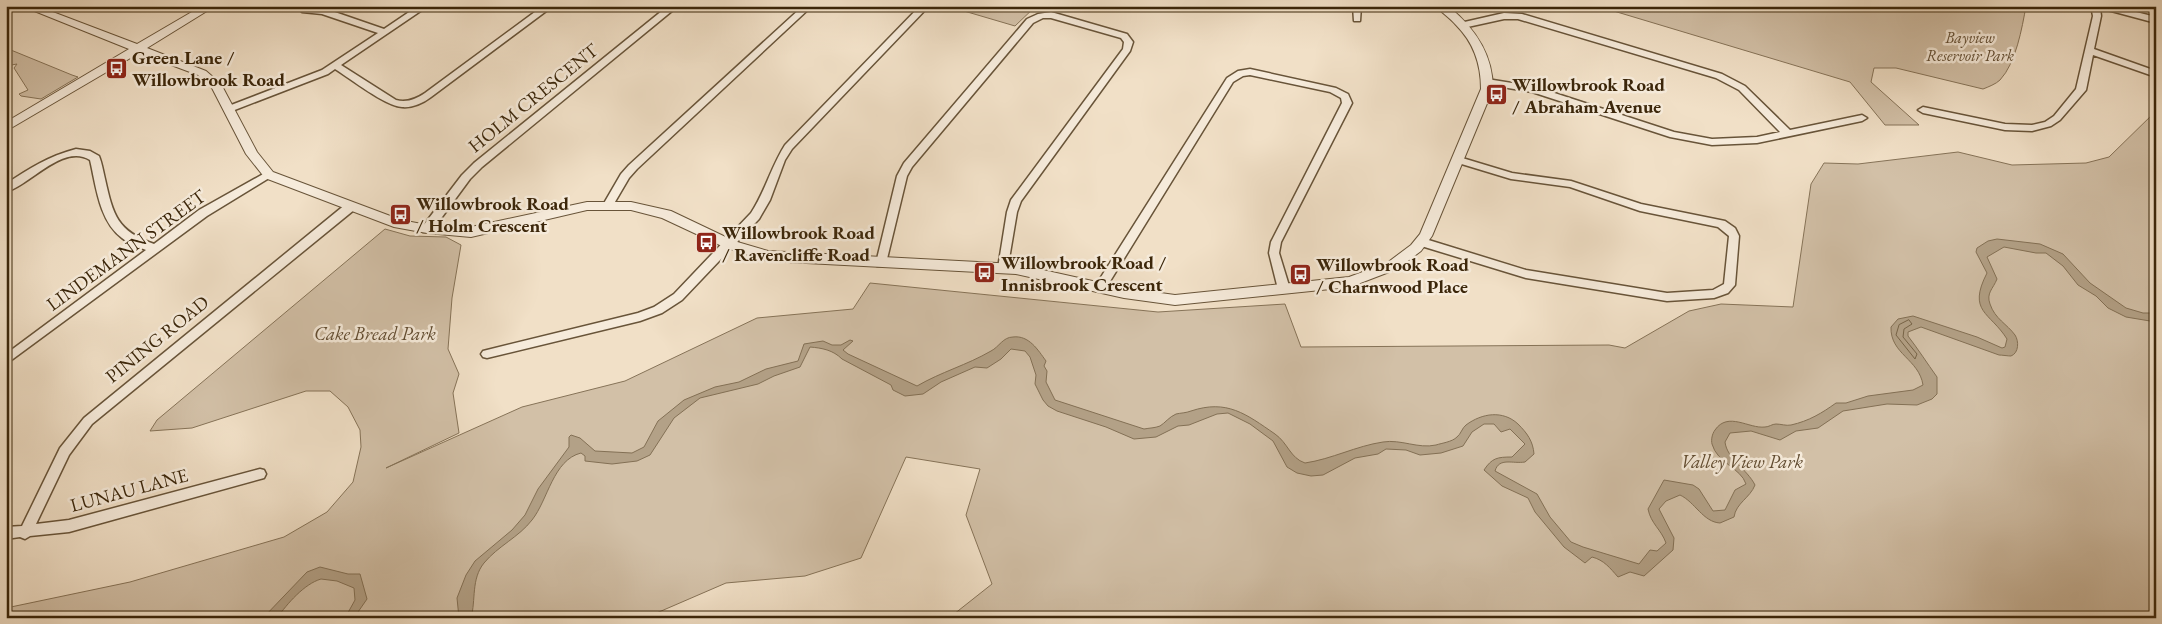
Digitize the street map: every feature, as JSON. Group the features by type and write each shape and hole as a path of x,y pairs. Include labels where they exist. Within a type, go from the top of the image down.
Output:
{"street":[{"path":"27,6 202,73 217,86 256,161 269,175 398,224 427,229 471,232 561,210 608,205 631,206 666,214 729,244 757,254 779,258 1003,268 1038,272 1100,288 1141,296 1176,300 1350,282 1372,275 1401,260 1422,242 1433,223 1459,160 1484,97 1487,82 1482,55 1463,25 1441,6"},
{"path":"6,127 210,6"},
{"path":"301,6 305,10 323,11 385,32"},
{"path":"230,109 301,83 336,66 424,6"},
{"path":"336,66 397,104 413,103 428,95 549,6"},
{"name":"HOLM CRESCENT","path":"427,229 466,177 478,165 674,6"},
{"path":"608,205 625,176 633,167 808,6"},
{"path":"487,354 652,313 678,296 759,211 780,160 788,147 925,6"},
{"path":"1357,6 1357,19"},
{"path":"1923,110 2005,127 2041,126 2057,118 2081,90 2097,16 2095,6"},
{"path":"2101,6 2156,20"},
{"path":"881,263 902,176 908,165 1030,21 1038,16 1051,15 1124,36 1129,42 1127,49 1016,200 1012,212 1003,268"},
{"path":"1463,25 1504,16 1520,16 1719,76 1742,88 1788,134"},
{"path":"2090,52 2156,74"},
{"path":"1100,288 1230,80 1237,75 1250,72 1333,90 1344,96 1347,103 1276,242 1274,253 1284,289"},
{"path":"1487,82 1533,90 1660,131 1699,140 1736,142 1788,134 1862,118"},
{"path":"6,188 58,157 74,152 88,153 95,158 106,202 119,231 130,239 155,249"},
{"path":"1422,242 1526,274 1667,296 1714,294 1722,292 1729,285 1734,236 1731,231 1721,224 1640,207 1571,184 1511,176 1459,160"},
{"name":"LINDEMANN STREET","path":"6,360 213,207 269,175"},
{"name":"PINING ROAD","path":"25,533 64,452 88,421 350,207"},
{"name":"LUNAU LANE","path":"6,533 25,533 69,526 260,474"}],"green space":[{"path":"947,6 1036,6 1015,26"},
{"name":"Bayview Reservoir Park","path":"1597,6 2026,6 2018,45 2006,73 2000,80 1983,89 1896,68 1874,68 1871,82 1919,125 1885,125 1850,82"},
{"path":"6,48 78,77 41,99 21,96 19,94 28,90 14,68 17,64 6,66"},
{"name":"Valley View Park","path":"2156,111 2156,618 949,618 992,584 966,515 980,469 906,457 861,558 805,576 726,583 645,618 6,618 6,608 130,582 284,537 327,512 353,482 361,447 360,430 348,407 330,391 306,391 192,428 150,431 157,420 385,229 410,236 446,237 461,245 452,298 448,349 459,374 453,393 459,433 386,468 522,407 625,381 757,318 853,309 870,283 1158,312 1285,304 1301,347 1609,345 1625,348 1689,311 1721,304 1793,307 1811,184 1824,163 1858,164 1958,152 2012,165 2086,163 2109,157"}],"water":[{"path":"1997,239 2040,244 2063,254 2090,283 2126,308 2143,313 2156,313 2156,322 2126,317 2108,308 2096,296 2078,285 2063,266 2046,253 2004,247 1987,257 1997,279 1989,294 1989,300 1995,314 2012,331 2016,338 2018,347 2014,354 2011,356 1999,355 1921,327 1908,332 1908,336 1937,377 1937,394 1932,399 1917,405 1887,404 1843,411 1818,428 1796,431 1780,440 1751,431 1730,433 1725,442 1729,454 1755,485 1753,490 1737,508 1734,517 1720,523 1704,516 1680,495 1666,501 1659,509 1674,538 1673,550 1644,576 1630,572 1618,577 1603,562 1592,557 1585,563 1564,547 1535,512 1528,498 1502,486 1484,470 1495,459 1512,457 1525,444 1510,429 1501,432 1494,424 1484,424 1472,432 1463,446 1441,453 1420,455 1406,450 1386,449 1378,454 1355,458 1323,475 1311,476 1297,473 1287,467 1273,441 1250,424 1228,413 1217,414 1189,425 1178,426 1156,437 1134,439 1106,427 1057,411 1048,406 1043,400 1035,384 1036,375 1030,357 1025,351 1011,349 1001,359 987,368 975,367 941,382 923,394 905,396 893,390 891,385 842,359 835,353 810,347 800,367 758,384 700,398 674,418 650,455 637,461 612,464 585,461 585,456 581,453 572,457 557,472 538,512 532,520 521,532 484,563 475,583 471,618 459,618 457,598 466,575 475,561 512,530 525,515 538,489 569,447 569,437 571,435 580,438 595,451 632,453 644,447 658,421 684,400 715,387 739,382 766,369 798,361 804,344 823,341 832,345 841,345 850,340 853,341 843,350 848,354 917,386 982,356 1010,337 1024,338 1033,344 1046,361 1044,366 1047,371 1046,382 1055,400 1144,429 1160,426 1176,414 1204,408 1215,407 1236,410 1275,434 1296,458 1305,463 1325,459 1363,446 1390,441 1423,446 1436,445 1455,439 1463,428 1472,421 1486,416 1499,415 1518,424 1527,434 1534,454 1525,462 1500,464 1495,471 1537,494 1550,517 1571,542 1639,564 1650,550 1657,551 1666,543 1651,519 1648,509 1664,480 1693,485 1699,489 1713,511 1725,510 1735,490 1746,484 1743,478 1715,451 1712,437 1720,424 1732,421 1759,427 1776,424 1791,425 1815,416 1836,403 1846,403 1868,396 1913,390 1923,385 1916,369 1895,344 1891,327 1898,319 1913,316 1977,337 2002,348 2005,347 2007,339 1983,310 1979,296 1987,273 1976,252 1977,248 1988,241"},
{"path":"320,567 348,574 360,574 367,599 358,612 361,618 345,618 355,600 354,588 337,581 321,579 302,590 277,618 263,618 307,572"}],"place":[{"name":"Green Lane / Willowbrook Road","path":"116,68"},
{"name":"Willowbrook Road / Abraham Avenue","path":"1496,95"},
{"name":"Willowbrook Road / Holm Crescent","path":"400,214"},
{"name":"Willowbrook Road / Ravencliffe Road","path":"706,243"},
{"name":"Willowbrook Road / Innisbrook Crescent","path":"985,273"},
{"name":"Willowbrook Road / Charnwood Place","path":"1300,275"}],"park label":[{"name":"Cake Bread Park","path":"375,333"}]}
